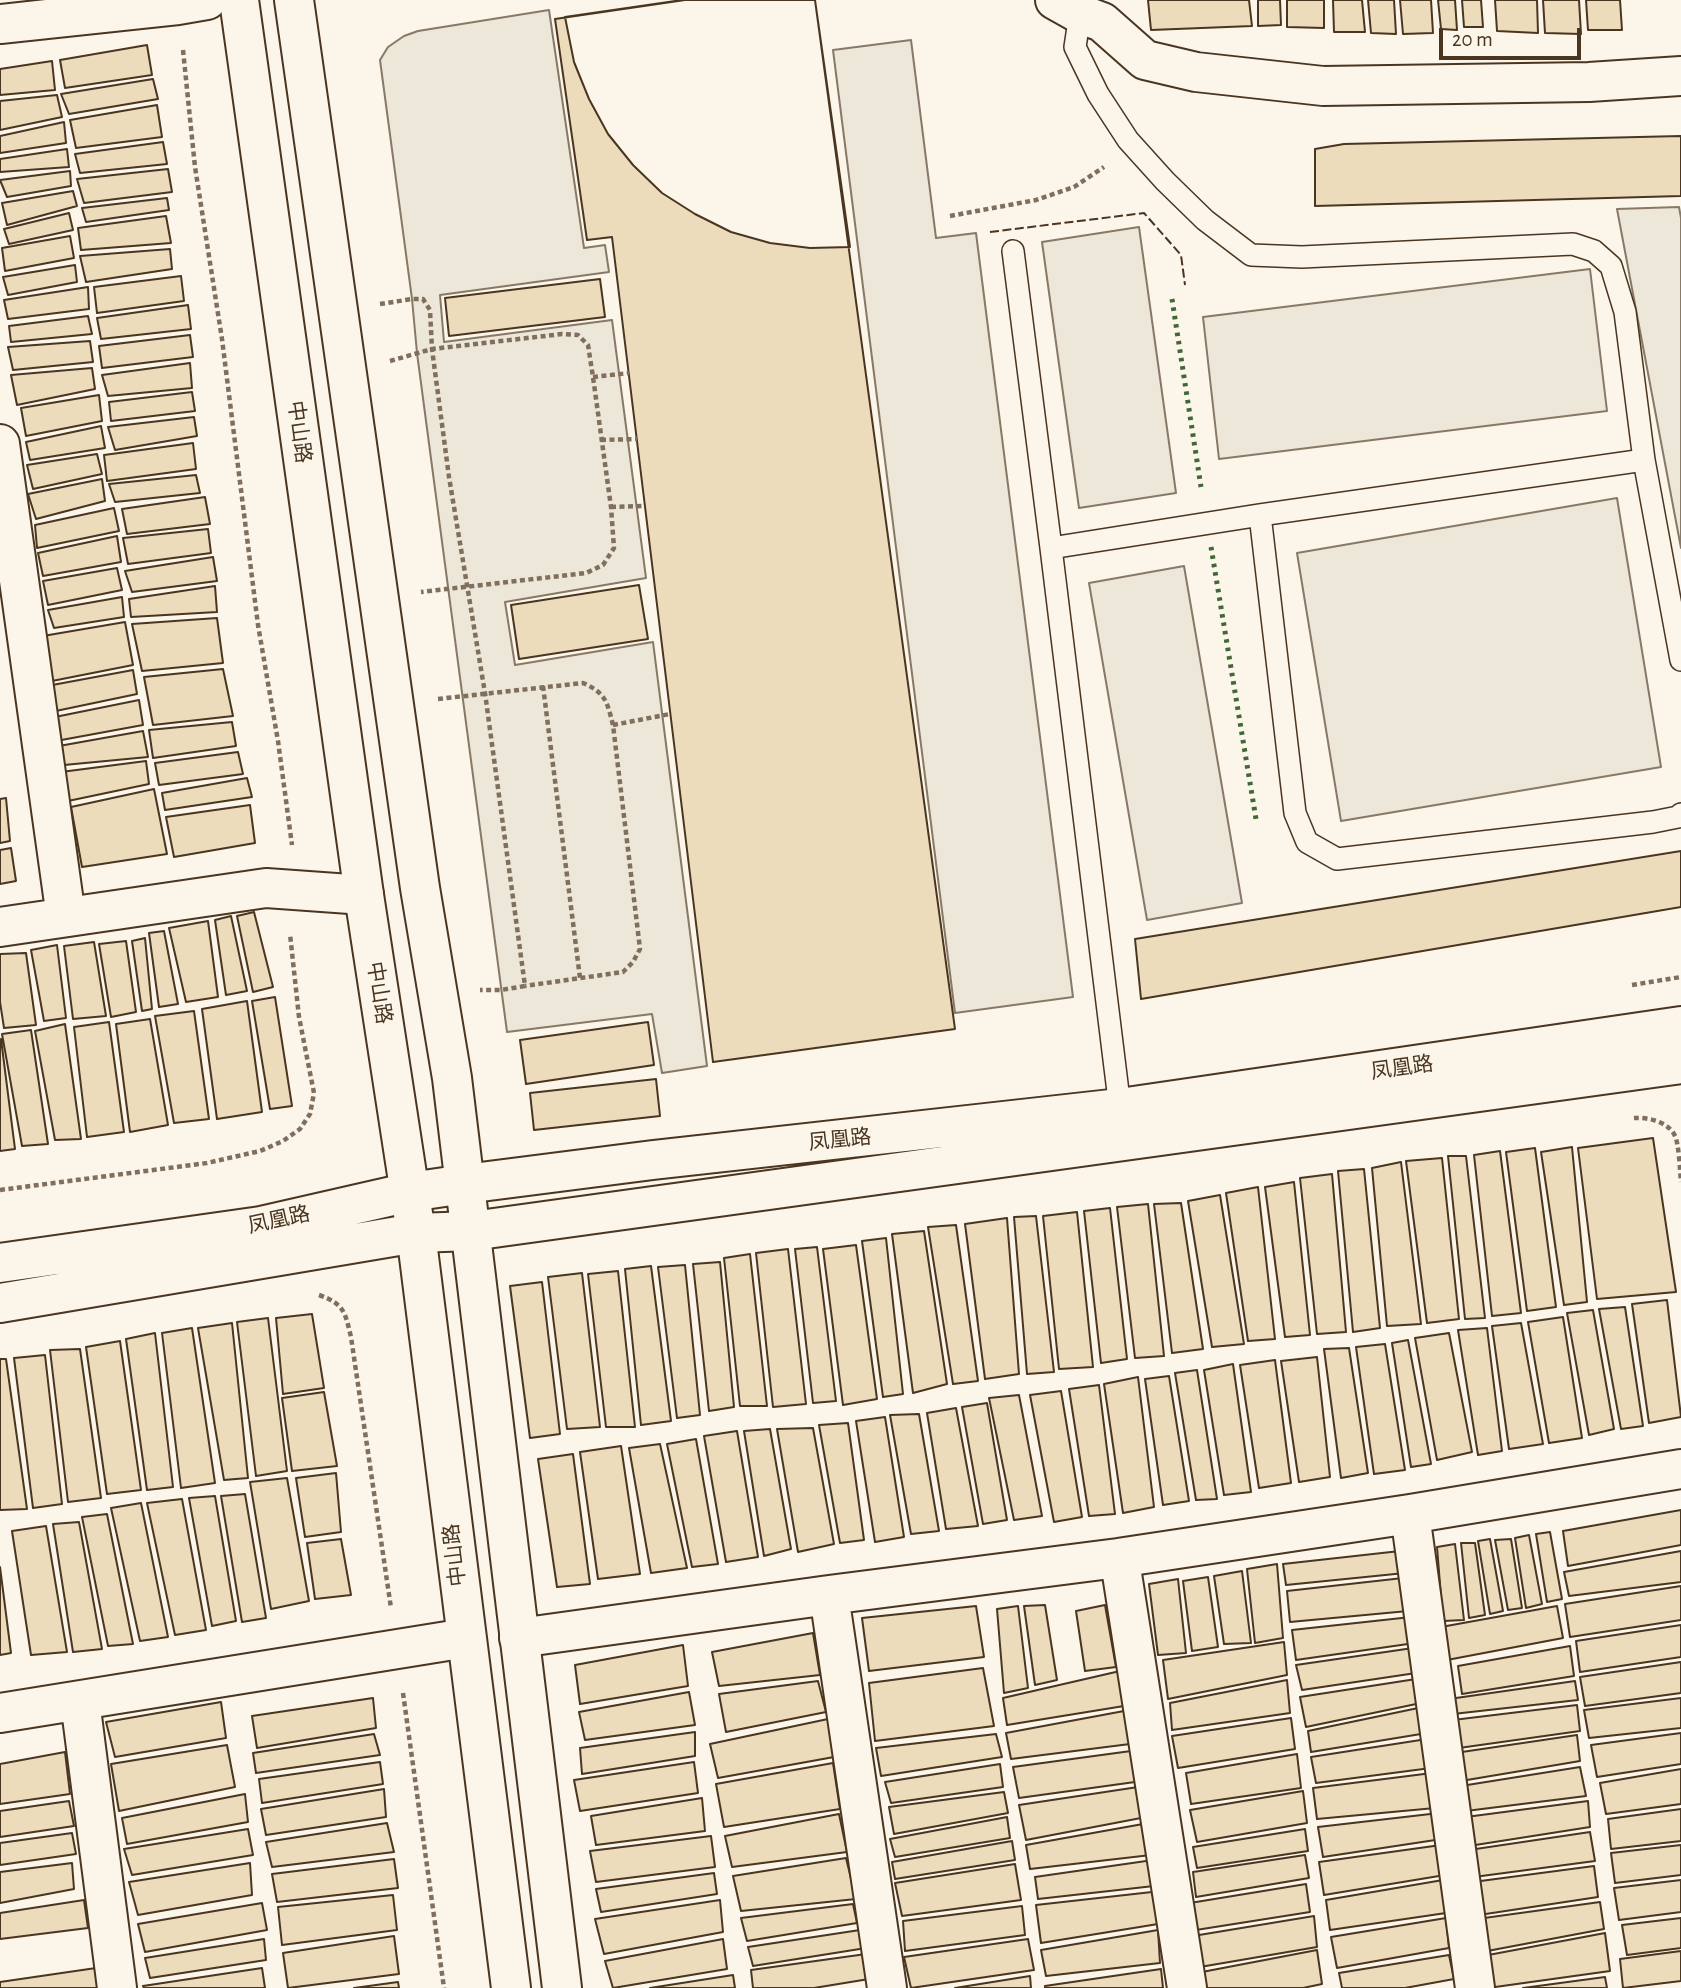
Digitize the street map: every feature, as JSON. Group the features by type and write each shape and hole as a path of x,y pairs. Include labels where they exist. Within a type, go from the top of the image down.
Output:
{"main road":[{"name":"中山路","path":"239,0 364,895 416,1233 510,1988"},
{"path":"294,0 420,888 452,1078 562,1988"},
{"path":"0,24 192,3"},
{"path":"1068,7 1101,22 1145,60 1196,72 1310,85 1589,82 1681,76"},
{"path":"0,444 66,917"},
{"path":"0,927 266,888 364,895"},
{"name":"凤凰路","path":"0,1263 261,1226 410,1192 465,1184 653,1160 1120,1108 1681,1026"},
{"name":"凤凰路","path":"0,1303 416,1233 472,1231 1681,1064"},
{"path":"519,1638 1118,1558 1410,1514 1681,1469"},
{"path":"1410,1514 1475,1988"},
{"path":"1118,1558 1125,1588 1187,1988"},
{"path":"829,1595 887,1988"},
{"path":"0,1713 466,1638"},
{"path":"80,1701 117,1988"}],"lane":[{"path":"1068,7 1075,47 1098,94 1128,140 1205,220 1251,255 1302,257 1573,244 1594,251 1611,266 1625,312 1644,460 1681,660"},
{"path":"1013,251 1120,1108"},
{"path":"1051,548 1644,460"},
{"path":"1260,515 1295,813 1307,842 1336,859 1653,822 1681,814"}],"path":[{"path":"0,1190 207,1163 260,1151 283,1142 300,1129 310,1114 314,1093 299,1017 290,933 297,889 278,741 258,625 223,353 194,167 192,3"},
{"path":"950,216 1036,200 1074,187 1103,167 1128,140"},
{"path":"379,291 382,316"},
{"path":"380,304 423,299 430,310 432,349 449,477 485,693 525,986"},
{"path":"386,350 388,361 432,349 562,334 578,335 588,345 611,507 614,548 603,565 586,573 414,593"},
{"path":"593,377 629,373"},
{"path":"601,440 637,439"},
{"path":"611,507 645,506"},
{"path":"429,700 583,683 599,690 608,705 614,725 640,949 634,962 623,972 501,990 476,990"},
{"path":"543,687 580,978"},
{"path":"614,725 670,714"},
{"path":"1625,1120 1639,1118 1655,1121 1665,1125 1675,1135 1681,1182"},
{"path":"309,1294 336,1302 345,1313 351,1337 444,1988"}],"shaded area":[{"path":"549,10 584,248 605,245 609,272 440,295 444,342 612,320 646,578 505,602 515,665 653,642 707,1066 662,1073 652,1014 507,1032 380,60 388,47 404,36 418,31"},
{"path":"911,40 936,238 976,233 1073,997 955,1013 833,50"},
{"path":"1679,207 1681,218 1681,548 1617,209"},
{"path":"1139,227 1176,493 1079,508 1042,242"},
{"path":"1590,269 1607,411 1219,459 1203,317"},
{"path":"1617,498 1661,767 1341,821 1297,553"},
{"path":"1184,566 1242,903 1147,920 1089,583"}],"building":[{"path":"682,0 815,0 850,247 810,248 770,243 731,232 662,193 633,165 608,134 589,99 574,62 565,17"},
{"path":"685,0 815,0 955,1029 713,1062 612,237 587,240 555,19"},
{"path":"1148,0 1249,0 1252,26 1151,30"},
{"path":"1258,0 1280,0 1281,25 1258,26"},
{"path":"1287,0 1324,0 1324,28 1287,27"},
{"path":"1333,0 1362,0 1365,32 1334,32"},
{"path":"1368,0 1394,0 1396,34 1371,33"},
{"path":"1400,0 1431,0 1433,33 1403,34"},
{"path":"1438,0 1455,0 1457,30 1441,29"},
{"path":"1462,0 1481,0 1483,27 1464,27"},
{"path":"1495,0 1537,0 1538,33 1497,31"},
{"path":"1543,0 1579,0 1581,34 1545,33"},
{"path":"1586,0 1620,0 1622,30 1588,30"},
{"path":"147,45 152,75 65,88 60,60"},
{"path":"52,61 55,90 0,95 0,69"},
{"path":"153,79 158,99 69,114 61,94"},
{"path":"57,95 62,117 0,130 0,101"},
{"path":"157,105 162,137 76,148 70,120"},
{"path":"64,122 66,143 0,153 0,136"},
{"path":"1681,136 1681,196 1315,206 1315,149 1344,144"},
{"path":"163,142 167,164 80,173 75,154"},
{"path":"67,149 69,167 0,172 0,159"},
{"path":"168,169 172,192 84,203 77,179"},
{"path":"70,171 71,186 7,197 0,180"},
{"path":"73,191 77,206 7,225 2,203"},
{"path":"167,198 169,210 86,222 82,208"},
{"path":"69,213 73,230 9,244 4,229"},
{"path":"166,216 171,243 81,250 78,228"},
{"path":"70,236 74,258 5,271 2,248"},
{"path":"170,249 172,269 86,282 80,256"},
{"path":"75,265 77,282 8,295 3,277"},
{"path":"181,276 184,301 97,313 94,287"},
{"path":"600,279 605,317 449,336 445,298"},
{"path":"88,287 89,309 8,319 4,300"},
{"path":"188,305 191,329 101,339 97,318"},
{"path":"88,316 92,334 11,342 9,326"},
{"path":"190,335 193,357 102,368 99,346"},
{"path":"90,341 93,362 13,370 8,347"},
{"path":"190,363 192,388 108,396 102,375"},
{"path":"92,368 95,389 17,405 11,375"},
{"path":"192,392 195,411 111,421 109,402"},
{"path":"99,395 102,421 26,436 21,408"},
{"path":"194,417 197,436 115,450 108,427"},
{"path":"101,426 105,448 30,460 26,442"},
{"path":"193,443 196,469 107,481 104,455"},
{"path":"97,454 102,474 33,489 27,465"},
{"path":"196,475 200,493 115,502 109,484"},
{"path":"102,479 105,501 36,519 28,494"},
{"path":"205,497 210,524 127,534 122,509"},
{"path":"114,508 119,531 37,548 35,525"},
{"path":"208,529 211,553 128,564 123,538"},
{"path":"117,536 121,562 43,576 38,553"},
{"path":"213,557 217,581 132,592 125,571"},
{"path":"117,568 122,590 48,605 43,581"},
{"path":"639,585 648,639 519,659 511,605"},
{"path":"215,586 217,612 131,617 129,599"},
{"path":"122,597 124,617 54,628 48,610"},
{"path":"217,618 223,663 142,671 132,624"},
{"path":"125,622 133,665 52,681 43,636"},
{"path":"223,669 233,716 153,725 144,677"},
{"path":"133,670 137,694 51,712 47,686"},
{"path":"139,700 143,725 56,741 55,717"},
{"path":"232,722 236,746 153,758 149,730"},
{"path":"143,731 148,757 64,765 59,746"},
{"path":"238,752 243,774 159,785 155,763"},
{"path":"146,761 149,784 68,801 61,772"},
{"path":"247,778 252,797 165,810 162,793"},
{"path":"154,789 167,854 82,867 71,807"},
{"path":"6,798 10,841 0,843 0,799"},
{"path":"250,805 255,843 174,857 166,817"},
{"path":"11,848 16,881 0,884 0,850"},
{"path":"1681,851 1681,907 1141,999 1135,939"},
{"path":"254,912 273,987 253,992 237,916"},
{"path":"231,916 247,991 226,995 215,920"},
{"path":"208,921 218,997 186,1002 169,928"},
{"path":"164,931 178,1004 159,1007 149,933"},
{"path":"145,938 152,1009 142,1011 132,941"},
{"path":"126,941 136,1012 111,1017 99,944"},
{"path":"94,942 106,1016 73,1019 64,946"},
{"path":"57,945 66,1018 44,1021 31,950"},
{"path":"26,953 36,1025 4,1028 0,1002 0,954"},
{"path":"275,997 292,1106 270,1109 252,1001"},
{"path":"247,1001 262,1112 217,1119 202,1009"},
{"path":"194,1011 209,1119 174,1123 155,1016"},
{"path":"150,1019 168,1125 130,1132 116,1024"},
{"path":"109,1022 124,1132 87,1137 74,1027"},
{"path":"648,1022 654,1065 526,1084 520,1040"},
{"path":"65,1024 81,1139 55,1140 35,1031"},
{"path":"31,1030 48,1144 22,1146 2,1034"},
{"path":"0,1040 15,1149 0,1151"},
{"path":"656,1079 660,1116 534,1130 530,1093"},
{"path":"1653,1138 1676,1292 1597,1299 1578,1148"},
{"path":"1572,1147 1587,1302 1564,1305 1541,1152"},
{"path":"1535,1148 1556,1307 1527,1311 1506,1152"},
{"path":"1500,1151 1521,1313 1492,1316 1474,1155"},
{"path":"1448,1156 1466,1156 1485,1318 1465,1319"},
{"path":"1442,1158 1459,1319 1427,1323 1406,1161"},
{"path":"1401,1162 1421,1324 1387,1326 1372,1168"},
{"path":"1364,1169 1380,1328 1353,1332 1338,1171"},
{"path":"1332,1174 1346,1332 1317,1334 1300,1178"},
{"path":"1294,1182 1310,1335 1285,1337 1265,1187"},
{"path":"1258,1187 1275,1339 1248,1341 1226,1193"},
{"path":"1220,1195 1244,1344 1212,1347 1188,1201"},
{"path":"1181,1203 1203,1349 1172,1353 1154,1204"},
{"path":"1148,1204 1164,1356 1135,1358 1117,1207"},
{"path":"1110,1208 1127,1359 1101,1363 1084,1211"},
{"path":"1077,1212 1093,1367 1059,1369 1043,1216"},
{"path":"1036,1216 1054,1372 1027,1374 1014,1217"},
{"path":"1007,1218 1019,1374 985,1379 965,1224"},
{"path":"956,1225 978,1381 953,1384 928,1227"},
{"path":"924,1231 947,1384 913,1393 892,1234"},
{"path":"886,1238 903,1394 883,1397 862,1241"},
{"path":"856,1245 877,1399 843,1405 823,1249"},
{"path":"817,1247 836,1401 813,1403 795,1249"},
{"path":"788,1249 806,1404 773,1407 756,1253"},
{"path":"750,1254 767,1406 740,1406 724,1258"},
{"path":"720,1262 734,1407 709,1411 693,1264"},
{"path":"685,1265 700,1415 677,1418 658,1267"},
{"path":"651,1266 671,1421 641,1425 625,1269"},
{"path":"618,1271 635,1427 606,1427 588,1274"},
{"path":"582,1273 600,1427 567,1429 548,1277"},
{"path":"542,1282 560,1434 530,1438 510,1286"},
{"path":"1667,1300 1681,1417 1649,1423 1632,1304"},
{"path":"1625,1307 1643,1426 1621,1429 1599,1309"},
{"path":"1593,1310 1614,1429 1589,1435 1567,1313"},
{"path":"312,1314 324,1388 283,1394 276,1318"},
{"path":"1563,1317 1582,1438 1549,1443 1528,1322"},
{"path":"268,1318 287,1471 256,1476 237,1322"},
{"path":"232,1323 248,1478 224,1480 198,1328"},
{"path":"1521,1323 1543,1444 1509,1449 1492,1326"},
{"path":"192,1328 215,1483 181,1488 162,1333"},
{"path":"1487,1328 1502,1451 1478,1455 1458,1330"},
{"path":"155,1333 173,1487 147,1490 126,1339"},
{"path":"1449,1333 1472,1452 1437,1460 1415,1338"},
{"path":"1408,1340 1431,1464 1411,1467 1392,1343"},
{"path":"120,1341 141,1490 107,1494 86,1347"},
{"path":"1385,1344 1405,1470 1374,1474 1356,1347"},
{"path":"1349,1348 1368,1473 1341,1478 1324,1349"},
{"path":"80,1349 101,1498 68,1502 50,1350"},
{"path":"45,1355 62,1504 33,1508 14,1358"},
{"path":"1317,1357 1330,1477 1299,1482 1281,1361"},
{"path":"0,1359 6,1359 27,1509 0,1510"},
{"path":"1275,1360 1291,1483 1259,1488 1240,1365"},
{"path":"1233,1364 1251,1492 1224,1495 1204,1370"},
{"path":"1197,1370 1217,1499 1196,1500 1175,1373"},
{"path":"1169,1376 1189,1501 1163,1505 1145,1379"},
{"path":"1138,1377 1154,1507 1123,1513 1104,1384"},
{"path":"1099,1385 1115,1514 1089,1516 1069,1389"},
{"path":"1061,1391 1082,1517 1054,1522 1030,1395"},
{"path":"324,1392 337,1466 292,1471 282,1398"},
{"path":"1019,1395 1042,1516 1014,1520 989,1398"},
{"path":"987,1403 1007,1520 983,1524 962,1407"},
{"path":"956,1408 978,1526 946,1529 927,1413"},
{"path":"919,1414 939,1531 911,1534 890,1415"},
{"path":"885,1417 904,1537 875,1542 856,1421"},
{"path":"848,1423 864,1540 840,1543 819,1425"},
{"path":"813,1428 834,1544 798,1552 777,1429"},
{"path":"770,1429 791,1549 764,1556 744,1431"},
{"path":"737,1431 758,1557 726,1562 704,1436"},
{"path":"696,1439 718,1564 692,1567 667,1444"},
{"path":"660,1444 687,1568 651,1573 629,1448"},
{"path":"621,1446 640,1574 598,1579 580,1452"},
{"path":"573,1454 590,1584 557,1587 538,1459"},
{"path":"336,1473 341,1532 305,1537 296,1478"},
{"path":"287,1478 309,1601 271,1609 250,1482"},
{"path":"245,1494 266,1618 242,1622 221,1496"},
{"path":"215,1496 236,1621 212,1626 189,1498"},
{"path":"182,1499 206,1630 175,1635 147,1503"},
{"path":"141,1503 168,1637 140,1641 111,1508"},
{"path":"1681,1510 1681,1545 1568,1566 1563,1531"},
{"path":"107,1514 133,1644 108,1646 82,1517"},
{"path":"79,1522 102,1649 73,1652 53,1524"},
{"path":"46,1526 67,1652 31,1655 12,1531"},
{"path":"1550,1532 1562,1599 1547,1602 1536,1534"},
{"path":"1529,1535 1542,1604 1526,1608 1515,1538"},
{"path":"341,1539 351,1595 315,1599 307,1543"},
{"path":"1490,1539 1503,1611 1490,1614 1478,1541"},
{"path":"1511,1539 1522,1608 1508,1610 1495,1540"},
{"path":"1461,1543 1475,1543 1485,1615 1469,1618"},
{"path":"1455,1544 1464,1620 1443,1621 1437,1547"},
{"path":"1400,1551 1405,1573 1286,1585 1283,1564"},
{"path":"1681,1551 1681,1582 1569,1596 1564,1572"},
{"path":"1277,1564 1283,1638 1255,1643 1247,1569"},
{"path":"0,1567 11,1653 0,1655"},
{"path":"1242,1571 1251,1643 1224,1644 1214,1576"},
{"path":"1208,1577 1218,1647 1192,1651 1183,1581"},
{"path":"1403,1578 1408,1611 1290,1622 1287,1591"},
{"path":"1178,1579 1186,1653 1158,1655 1149,1584"},
{"path":"1681,1586 1681,1620 1570,1637 1565,1604"},
{"path":"1045,1605 1057,1680 1035,1685 1024,1606"},
{"path":"1105,1605 1116,1667 1085,1671 1076,1611"},
{"path":"976,1606 984,1657 869,1671 862,1618"},
{"path":"1018,1606 1028,1688 1004,1693 997,1609"},
{"path":"1557,1606 1563,1638 1447,1660 1441,1627"},
{"path":"1411,1617 1415,1643 1296,1660 1292,1630"},
{"path":"1681,1625 1681,1657 1580,1672 1576,1641"},
{"path":"813,1633 820,1675 719,1686 712,1652"},
{"path":"1284,1642 1287,1675 1168,1699 1163,1660"},
{"path":"683,1645 688,1686 580,1704 575,1665"},
{"path":"1570,1646 1574,1676 1462,1694 1458,1666"},
{"path":"1413,1648 1416,1673 1302,1690 1296,1665"},
{"path":"1681,1662 1681,1693 1585,1706 1580,1677"},
{"path":"983,1668 994,1726 875,1741 869,1683"},
{"path":"1120,1671 1124,1706 1007,1725 1003,1698"},
{"path":"1416,1679 1421,1703 1306,1727 1300,1697"},
{"path":"1287,1680 1290,1713 1172,1730 1170,1703"},
{"path":"818,1681 826,1712 726,1732 719,1694"},
{"path":"1575,1681 1578,1700 1453,1714 1449,1699"},
{"path":"689,1692 695,1725 585,1740 579,1712"},
{"path":"373,1698 376,1728 257,1748 252,1716"},
{"path":"1681,1698 1681,1728 1589,1738 1584,1710"},
{"path":"221,1702 226,1738 115,1757 106,1722"},
{"path":"1577,1705 1580,1731 1459,1748 1453,1720"},
{"path":"1423,1707 1427,1733 1311,1752 1308,1731"},
{"path":"1124,1711 1130,1744 1011,1759 1006,1733"},
{"path":"1291,1718 1295,1749 1178,1768 1172,1736"},
{"path":"828,1719 834,1757 718,1778 710,1744"},
{"path":"695,1732 695,1756 582,1774 580,1748"},
{"path":"1681,1733 1681,1764 1597,1777 1591,1745"},
{"path":"374,1734 380,1755 256,1773 253,1753"},
{"path":"996,1734 1002,1757 881,1776 876,1748"},
{"path":"1577,1735 1580,1761 1461,1781 1455,1753"},
{"path":"1427,1739 1431,1768 1316,1783 1311,1757"},
{"path":"227,1745 235,1787 119,1811 111,1764"},
{"path":"1131,1751 1135,1782 1019,1798 1013,1767"},
{"path":"65,1752 70,1794 0,1804 0,1764"},
{"path":"1297,1754 1301,1788 1191,1804 1186,1773"},
{"path":"380,1762 383,1784 262,1803 259,1779"},
{"path":"694,1762 698,1793 580,1811 574,1780"},
{"path":"833,1763 840,1809 724,1827 716,1784"},
{"path":"1000,1764 1003,1787 891,1803 885,1782"},
{"path":"1580,1767 1586,1796 1466,1811 1461,1786"},
{"path":"1681,1769 1681,1804 1606,1814 1600,1783"},
{"path":"1432,1773 1435,1808 1317,1819 1313,1788"},
{"path":"1138,1787 1141,1818 1026,1840 1019,1805"},
{"path":"384,1789 386,1817 266,1835 261,1809"},
{"path":"1303,1791 1307,1823 1197,1842 1190,1810"},
{"path":"1004,1792 1008,1813 894,1834 889,1807"},
{"path":"245,1794 248,1822 127,1844 122,1818"},
{"path":"702,1798 705,1831 596,1845 591,1816"},
{"path":"69,1801 74,1826 0,1837 0,1811"},
{"path":"1588,1801 1590,1827 1469,1846 1466,1817"},
{"path":"1681,1809 1681,1841 1611,1849 1608,1819"},
{"path":"1439,1813 1442,1839 1323,1857 1318,1827"},
{"path":"839,1814 847,1852 732,1867 725,1836"},
{"path":"1007,1817 1010,1838 895,1857 890,1839"},
{"path":"387,1823 394,1852 272,1867 266,1842"},
{"path":"1143,1824 1151,1855 1030,1869 1026,1845"},
{"path":"248,1829 253,1855 132,1875 124,1849"},
{"path":"1305,1829 1308,1851 1197,1868 1193,1847"},
{"path":"1590,1832 1595,1861 1474,1877 1469,1850"},
{"path":"72,1833 76,1854 0,1865 0,1843"},
{"path":"711,1836 715,1867 596,1882 590,1851"},
{"path":"1012,1841 1015,1860 895,1879 892,1862"},
{"path":"1441,1845 1445,1875 1324,1895 1319,1862"},
{"path":"1681,1845 1681,1875 1615,1883 1611,1853"},
{"path":"1305,1855 1309,1878 1196,1897 1193,1872"},
{"path":"846,1858 856,1899 741,1911 733,1876"},
{"path":"394,1859 398,1888 277,1902 272,1874"},
{"path":"1153,1860 1154,1886 1038,1899 1035,1877"},
{"path":"72,1863 74,1889 0,1903 0,1872"},
{"path":"250,1863 252,1895 138,1915 129,1882"},
{"path":"1015,1864 1021,1900 902,1916 895,1883"},
{"path":"1594,1866 1598,1897 1479,1915 1473,1882"},
{"path":"714,1873 717,1894 601,1912 596,1889"},
{"path":"1443,1880 1446,1913 1330,1930 1326,1900"},
{"path":"1681,1880 1681,1912 1619,1920 1614,1888"},
{"path":"1306,1884 1310,1912 1196,1930 1190,1903"},
{"path":"1152,1892 1158,1924 1041,1943 1036,1905"},
{"path":"393,1895 397,1930 282,1945 278,1907"},
{"path":"84,1900 88,1928 0,1939 0,1913"},
{"path":"720,1900 723,1932 604,1954 595,1919"},
{"path":"1600,1902 1604,1929 1482,1952 1477,1919"},
{"path":"262,1903 267,1930 145,1952 138,1924"},
{"path":"853,1904 857,1923 747,1941 741,1918"},
{"path":"1022,1906 1025,1935 905,1951 903,1921"},
{"path":"1314,1916 1317,1947 1200,1967 1193,1936"},
{"path":"1446,1918 1449,1948 1337,1968 1331,1937"},
{"path":"1681,1918 1681,1948 1627,1955 1622,1925"},
{"path":"860,1930 866,1948 753,1966 748,1947"},
{"path":"1158,1930 1160,1963 1046,1976 1041,1950"},
{"path":"1605,1933 1610,1971 1488,1988 1483,1956"},
{"path":"394,1936 399,1974 288,1988 283,1953"},
{"path":"264,1939 266,1960 150,1978 145,1958"},
{"path":"723,1939 727,1969 613,1988 605,1961"},
{"path":"1028,1939 1034,1970 911,1988 904,1957"},
{"path":"1317,1950 1322,1984 1303,1988 1205,1988 1202,1972"},
{"path":"1681,1951 1681,1981 1623,1988 1620,1959"},
{"path":"866,1954 869,1979 814,1988 753,1988 751,1970"},
{"path":"1449,1955 1454,1979 1405,1988 1342,1988 1339,1973"},
{"path":"96,1968 99,1988 0,1988 0,1982"},
{"path":"262,1968 265,1988 143,1986"},
{"path":"1161,1969 1163,1988 1045,1988 1045,1986"},
{"path":"733,1975 735,1988 650,1988"},
{"path":"1030,1976 1031,1988 955,1988"},
{"path":"1605,1977 1607,1988 1523,1988"},
{"path":"398,1982 399,1988 354,1988"}],"hedge":[{"path":"1172,299 1201,487"},
{"path":"1211,547 1256,819"}],"fence":[{"path":"990,232 1144,213 1181,255 1185,285"}]}
